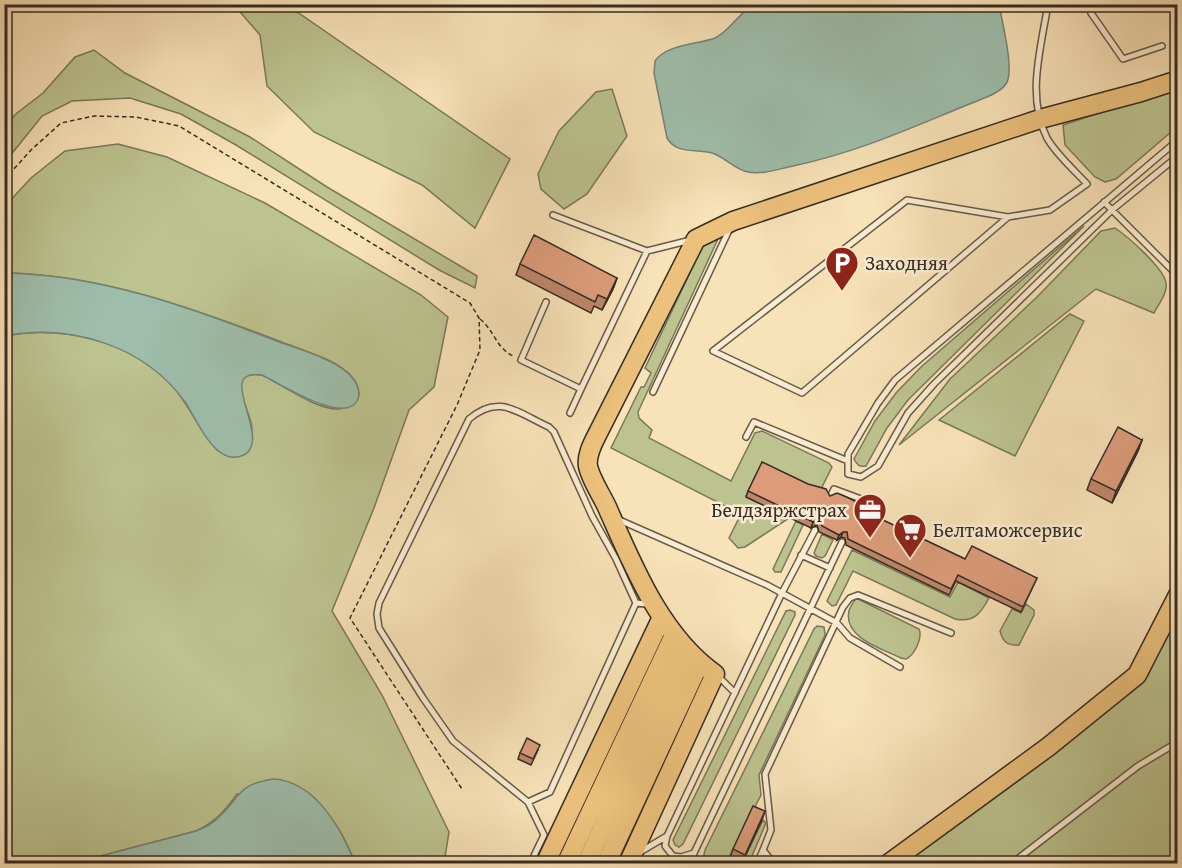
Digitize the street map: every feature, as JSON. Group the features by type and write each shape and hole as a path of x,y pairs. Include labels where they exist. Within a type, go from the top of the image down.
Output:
{"highway":[{"path":"624,862 684,644 611,517 588,465 589,452 696,239 733,221 1040,119 1178,80"},
{"path":"888,864 1048,747 1137,675 1178,596"},
{"path":"545,864 684,644"},
{"path":"555,864 684,644"},
{"path":"566,864 684,644"},
{"path":"576,864 684,644"},
{"path":"586,864 684,644"},
{"path":"596,864 684,644"},
{"path":"606,864 684,644"}],"lane":[{"path":"1008,217 802,393 713,351 907,200 1008,217 1050,210 1087,184 1048,140 1040,119 1035,94 1048,4"},
{"path":"1091,13 1123,60 1162,46"},
{"path":"1178,140 895,380 878,403 848,454 848,474 861,477 878,466 908,412 934,384 1112,210 1178,156"},
{"path":"1104,202 1178,276"},
{"path":"553,215 646,250 696,239"},
{"path":"653,392 733,221"},
{"path":"570,414 646,250"},
{"path":"546,302 521,360 581,389"},
{"path":"528,802 550,792 636,603 616,559 592,516 554,432 504,406 495,405 480,410 469,419 379,603 377,614 379,627 453,741 528,802 544,835 530,864"},
{"path":"746,437 754,422 848,461"},
{"path":"830,497 834,489 861,499 857,509"},
{"path":"592,516 611,517 782,593 811,611 837,623 850,638 900,667"},
{"path":"694,853 681,857 673,856 665,846 667,836 782,593 815,530"},
{"path":"692,864 694,853 842,542"},
{"path":"801,555 830,568"},
{"path":"757,864 771,830 765,774 850,598 858,596 951,633"},
{"path":"636,603 643,602 651,605 684,644 735,693"},
{"path":"1011,864 1138,766 1178,742"},
{"path":"624,862 667,836"},
{"path":"763,850 774,864"}],"path":[{"path":"4,180 31,150 61,123 94,116 136,117 179,126 470,303 479,318 489,326 501,350 521,360"},
{"path":"462,789 350,618 461,396 480,350 479,318"}],"green space":[{"path":"234,5 287,5 510,159 475,228 422,185 314,132 267,86 260,35"},
{"path":"94,50 125,73 250,137 327,187 477,276 475,288 439,270 236,145 181,114 130,98 72,101 42,116 5,162 5,125 43,93 75,57"},
{"path":"1177,87 1177,127 1116,179 1105,182 1095,177 1065,145 1063,125"},
{"path":"612,89 627,136 587,194 564,209 541,189 538,174 559,131 596,92"},
{"path":"118,144 167,157 265,203 421,295 448,317 434,387 409,410 374,508 332,611 382,695 449,832 444,863 355,863 336,825 308,793 237,794 219,816 196,831 74,863 5,863 5,336 27,333 72,335 116,347 137,357 172,385 217,450 233,456 241,456 249,451 252,428 242,393 243,378 250,375 262,375 320,406 330,408 339,409 353,405 359,394 352,377 328,360 179,305 75,279 5,273 4,207 31,178 65,151"},
{"path":"1084,226 908,400 887,428 866,466 857,464 854,459 875,421 896,393 921,367"},
{"path":"1115,228 1144,253 1164,277 1166,291 1154,313 1096,289 899,445 950,379 1037,297 1101,231"},
{"path":"718,239 638,412 639,418 652,430 649,438 731,481 755,433 762,431 829,463 832,467 818,495 760,468 746,496 789,518 745,547 738,548 729,538 741,514 611,448 641,387 644,387 651,373 645,368 703,245"},
{"path":"1070,314 1084,321 1015,456 939,420"},
{"path":"796,521 803,525 781,572 775,572 773,569"},
{"path":"822,534 833,540 822,558 814,553"},
{"path":"852,550 950,597 958,582 989,598 976,616 967,620 955,619 853,571 836,605 832,606 827,601"},
{"path":"856,598 919,629 919,642 909,657 901,658 858,635 849,620 849,611"},
{"path":"1026,604 1034,610 1034,615 1019,645 1011,645 1004,641 1000,631 1012,609 1021,613"},
{"path":"786,611 795,612 795,615 683,844 679,847 673,840"},
{"path":"1177,616 1177,863 902,864 1130,693 1148,673"},
{"path":"817,626 824,627 825,635 759,775 761,795 729,857 742,863 763,820 766,823 749,863 702,864 705,850"}],"shaded area":[{"path":"999,4 1009,69 1006,84 990,96 844,153 759,173 743,170 712,153 681,149 667,138 654,73 655,61 660,55 674,48 715,38 754,5"},
{"path":"4,273 76,280 181,306 332,362 354,380 359,396 350,407 339,408 311,400 262,375 248,375 242,382 242,393 250,421 251,447 244,455 227,456 208,440 185,402 168,383 149,366 128,353 80,336 30,333 5,336"},
{"path":"273,779 302,788 314,797 334,822 355,863 74,863 196,831 217,819 246,788 261,781"}],"building":[{"path":"534,235 617,278 607,299 598,295 595,302 520,264"},
{"path":"1118,427 1142,440 1116,491 1091,479"},
{"path":"762,462 808,484 826,489 830,496 837,493 855,501 857,508 863,506 870,514 965,559 972,546 1037,578 1023,607 958,575 951,589 848,539 847,532 839,535 822,526 819,520 813,522 748,491"},
{"path":"527,738 540,745 533,759 520,753"},
{"path":"753,806 765,811 745,855 733,849"}],"place":[{"name":"Заходняя","path":"842,292"},
{"name":"Белдзяржстрах","path":"870,539"},
{"name":"Белтаможсервис","path":"910,559"}]}
